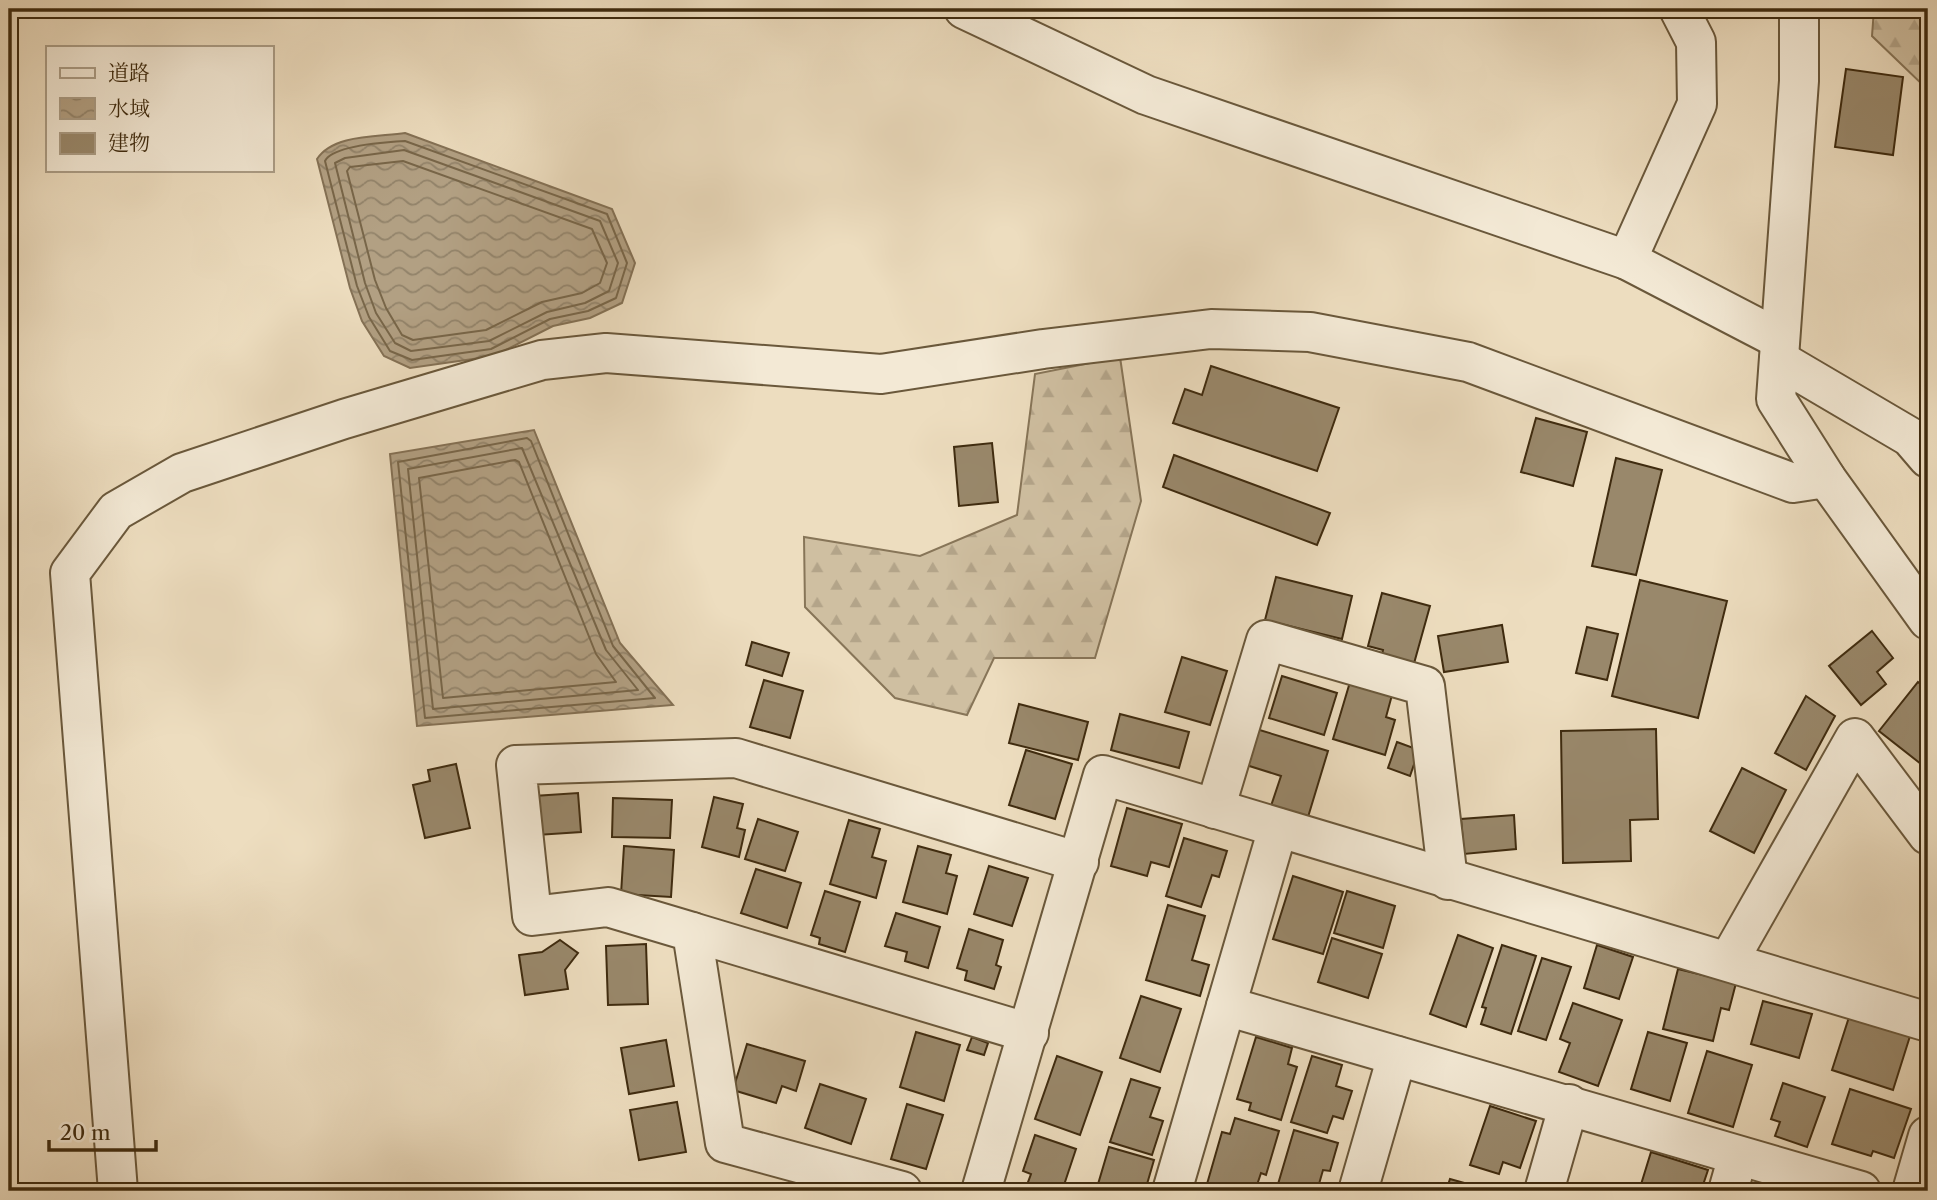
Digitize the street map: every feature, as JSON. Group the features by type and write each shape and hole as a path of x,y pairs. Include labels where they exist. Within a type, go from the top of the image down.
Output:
{"street":[{"path":"964,9 1146,95 1627,260 1779,349 1910,437 1928,458"},
{"path":"1627,260 1697,104 1696,42 1679,9"},
{"path":"1799,9 1799,81 1776,399 1826,478 1928,621"},
{"path":"118,1191 70,573 116,511 182,473 344,419 542,360 606,354 881,374 1043,349 1211,329 1310,332 1468,362 1793,483 1826,478"},
{"path":"1215,808 1266,640 1425,687 1448,880"},
{"path":"1730,960 1855,738 1928,835"},
{"path":"1029,1033 608,907 532,916 516,765 736,758 1079,862"},
{"path":"981,1191 1103,775 1448,880 1730,960 1928,1022"},
{"path":"1172,1191 1278,828"},
{"path":"692,932 725,1143 902,1191"},
{"path":"1226,1006 1569,1104 1733,1173 1861,1191"},
{"path":"1358,1191 1397,1056"},
{"path":"1544,1191 1569,1104"},
{"path":"1912,1191 1928,1136"}],"green space":[{"path":"1874,9 1928,9 1928,90 1872,36"},
{"path":"1120,357 1141,501 1095,658 994,658 967,715 895,698 805,607 804,537 920,556 1017,515 1035,374"}],"water":[{"path":"405,133 612,209 635,263 622,303 590,318 553,326 494,356 410,368 384,356 362,321 350,288 317,159 324,151 345,141"},
{"path":"534,430 620,643 673,705 417,726 390,454"}],"building":[{"path":"1846,69 1903,77 1893,155 1835,147"},
{"path":"1211,366 1339,408 1317,471 1173,423 1185,389 1202,395"},
{"path":"1536,418 1587,432 1573,486 1521,472"},
{"path":"992,443 998,502 959,506 954,447"},
{"path":"1174,455 1330,513 1317,545 1163,487"},
{"path":"1616,458 1662,470 1636,575 1592,566"},
{"path":"1276,577 1352,596 1342,639 1265,620"},
{"path":"1640,580 1727,601 1698,718 1612,696"},
{"path":"1382,593 1430,606 1413,667 1381,659 1383,650 1368,646"},
{"path":"1502,625 1508,662 1444,672 1438,636"},
{"path":"1587,627 1618,634 1607,680 1576,673"},
{"path":"1872,631 1893,658 1877,672 1886,684 1861,705 1829,666"},
{"path":"752,642 789,653 782,676 746,665"},
{"path":"1182,657 1227,671 1210,725 1165,712"},
{"path":"1282,676 1337,693 1324,735 1269,718"},
{"path":"764,680 803,691 790,738 750,727"},
{"path":"1350,682 1392,695 1386,717 1395,720 1385,755 1333,739"},
{"path":"1918,682 1928,690 1928,754 1921,764 1879,731"},
{"path":"1806,696 1835,716 1806,770 1775,753"},
{"path":"1019,704 1088,722 1078,760 1009,743"},
{"path":"1120,714 1189,732 1179,768 1111,750"},
{"path":"1253,728 1328,751 1308,817 1271,806 1281,776 1243,764"},
{"path":"1656,729 1658,819 1630,820 1631,861 1563,863 1561,731"},
{"path":"1397,742 1419,750 1410,776 1388,768"},
{"path":"1026,750 1072,764 1055,819 1009,805"},
{"path":"456,764 470,828 425,838 413,785 430,781 428,770"},
{"path":"1742,768 1786,790 1754,853 1710,831"},
{"path":"578,793 581,832 537,835 534,796"},
{"path":"714,797 743,804 737,828 745,830 739,857 702,847"},
{"path":"613,798 672,800 670,838 612,837"},
{"path":"1127,808 1182,824 1169,867 1151,862 1147,876 1111,866"},
{"path":"1514,815 1516,849 1464,854 1461,819"},
{"path":"758,819 798,832 785,871 745,859"},
{"path":"849,820 880,829 872,857 886,861 876,898 830,884"},
{"path":"1184,838 1227,851 1219,877 1212,875 1201,907 1166,896"},
{"path":"624,846 674,850 671,897 621,894"},
{"path":"918,846 951,855 946,873 957,876 947,914 903,902"},
{"path":"989,866 1028,878 1012,926 974,914"},
{"path":"756,869 801,883 787,928 741,913"},
{"path":"1293,876 1343,892 1323,954 1273,939"},
{"path":"825,891 860,902 845,952 819,944 820,938 811,935"},
{"path":"1347,891 1395,906 1383,948 1334,933"},
{"path":"1168,905 1205,916 1192,960 1209,965 1200,996 1146,980"},
{"path":"896,913 940,927 928,968 905,961 907,952 885,946"},
{"path":"969,929 1003,940 996,965 1001,967 994,989 965,980 967,971 957,968"},
{"path":"1458,935 1493,948 1466,1027 1430,1014"},
{"path":"1332,938 1382,954 1368,998 1318,982"},
{"path":"560,940 578,953 565,970 568,989 525,995 519,955 542,952"},
{"path":"646,944 648,1004 608,1005 606,946"},
{"path":"1502,945 1536,956 1511,1034 1481,1024 1486,1008 1482,1007"},
{"path":"1597,945 1633,957 1619,999 1584,988"},
{"path":"1542,958 1571,967 1546,1040 1518,1031"},
{"path":"1678,969 1736,983 1729,1010 1721,1008 1713,1041 1663,1029"},
{"path":"1141,996 1181,1009 1160,1072 1120,1058"},
{"path":"1763,1001 1812,1014 1799,1058 1751,1044"},
{"path":"1573,1003 1622,1020 1598,1086 1559,1072 1570,1043 1560,1039"},
{"path":"1850,1014 1911,1033 1893,1090 1832,1070"},
{"path":"916,1032 960,1045 944,1101 900,1087"},
{"path":"1648,1032 1687,1043 1670,1101 1631,1089"},
{"path":"972,1037 988,1043 984,1055 967,1050"},
{"path":"1256,1037 1292,1048 1288,1064 1297,1067 1281,1120 1249,1110 1251,1103 1237,1099"},
{"path":"666,1040 674,1086 629,1094 621,1048"},
{"path":"747,1044 805,1061 796,1091 782,1086 776,1103 733,1090"},
{"path":"1707,1051 1752,1065 1733,1127 1688,1113"},
{"path":"1057,1056 1102,1072 1080,1135 1035,1119"},
{"path":"1312,1056 1342,1065 1336,1086 1352,1091 1343,1119 1333,1116 1327,1133 1291,1122"},
{"path":"1131,1079 1160,1088 1150,1117 1163,1121 1152,1155 1110,1142"},
{"path":"1783,1083 1825,1097 1807,1147 1775,1136 1780,1122 1771,1119"},
{"path":"820,1084 866,1099 851,1144 805,1128"},
{"path":"1850,1089 1911,1109 1894,1158 1873,1151 1871,1156 1832,1144"},
{"path":"677,1102 686,1152 639,1160 630,1110"},
{"path":"907,1104 943,1115 926,1169 891,1159"},
{"path":"1490,1106 1536,1121 1520,1168 1503,1162 1499,1174 1470,1165"},
{"path":"1235,1118 1279,1131 1266,1175 1261,1173 1255,1191 1232,1191 1207,1184 1222,1132 1230,1134"},
{"path":"1294,1130 1338,1143 1330,1171 1323,1170 1317,1191 1276,1191"},
{"path":"1035,1135 1076,1149 1062,1191 1031,1191 1033,1187 1027,1185 1031,1174 1023,1171"},
{"path":"1109,1147 1154,1160 1145,1191 1096,1191"},
{"path":"1651,1152 1708,1170 1701,1191 1639,1191"},
{"path":"1450,1179 1493,1191 1446,1191"}]}
